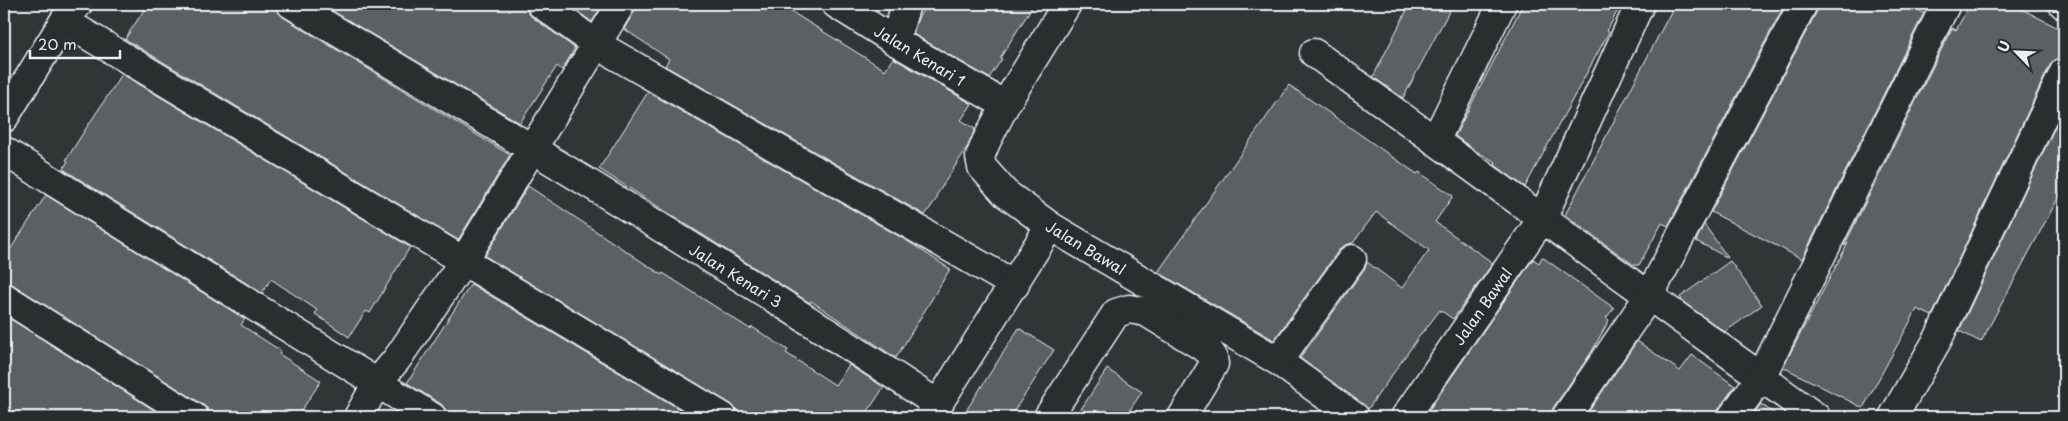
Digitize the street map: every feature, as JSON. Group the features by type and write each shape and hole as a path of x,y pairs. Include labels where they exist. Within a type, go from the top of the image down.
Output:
{"street":[{"name":"Jalan Kenari 3","path":"291,4 532,148 786,306 934,411"},
{"path":"541,4 596,44 1014,285"},
{"path":"358,417 377,383 397,359 463,262 621,4"},
{"name":"Jalan Kenari 1","path":"836,4 1005,105"},
{"path":"895,41 906,4"},
{"name":"Jalan Bawal","path":"1067,4 1005,105 980,157 982,167 1005,193 1050,226 1278,361 1356,417"},
{"path":"1435,141 1502,4"},
{"name":"Jalan Bawal","path":"1405,417 1542,219 1640,4"},
{"path":"1566,417 1649,296 1803,4"},
{"path":"1732,417 1761,377 1946,4"},
{"path":"4,118 71,12 463,262 723,417"},
{"path":"1314,53 1816,417"},
{"path":"1893,417 1938,339 2064,72"},
{"path":"4,151 432,417"},
{"path":"934,411 1050,226"},
{"path":"1278,361 1352,259"},
{"path":"4,297 194,417"},
{"path":"1048,417 1116,314 1129,309 1146,312 1208,350 1213,357 1214,364 1182,417"}],"building":[{"path":"148,4 275,4 277,11 283,17 510,155 458,240 125,39"},
{"path":"321,4 526,4 527,11 532,17 575,48 562,70 557,66 520,123"},
{"path":"567,4 603,4 592,22"},
{"path":"637,4 779,4 885,70 893,58 972,104 961,120 975,129 968,146 936,196 938,197 925,215 665,66 669,59 624,29"},
{"path":"927,4 1034,4 989,78 913,34 918,18"},
{"path":"1410,4 1453,4 1403,98 1373,77"},
{"path":"1523,4 1621,4 1607,31 1609,32 1525,187 1495,165 1496,162 1479,153 1455,136"},
{"path":"1675,4 1785,4 1668,226 1662,223 1639,265 1634,265 1565,215"},
{"path":"1819,4 1906,4 1924,13 1802,259 1711,212"},
{"path":"1970,4 2012,4 2064,31 2064,57 2056,59 2050,65 1932,316 1917,309 1863,408 1783,367 1848,243 1844,246 1952,28 1956,30"},
{"path":"122,74 410,247 370,313 366,311 349,337 315,314 317,310 271,279 262,293 63,169 68,161 66,160"},
{"path":"1289,85 1417,174 1419,172 1453,196 1435,222 1493,263 1453,319 1440,310 1368,409 1300,358 1365,268 1367,262 1402,288 1429,250 1376,212 1353,243 1345,245 1339,250 1274,340 1158,272"},
{"path":"648,92 909,242 950,269 896,358 811,301 810,303 599,169"},
{"path":"2064,108 2064,187 1981,342 1959,331"},
{"path":"528,186 662,275 663,273 750,329 752,327 788,350 786,353 835,385 849,365 884,387 864,417 739,417 737,410 731,404 485,256"},
{"path":"46,195 245,319 241,325 281,351 279,354 321,381 297,417 210,417 208,409 202,404 12,284 4,282 4,259"},
{"path":"1704,224 1728,258 1696,241"},
{"path":"1542,257 1614,308 1606,318 1609,320 1591,353 1553,408 1551,417 1424,417 1533,259 1539,263"},
{"path":"1730,261 1762,305 1725,332 1683,302 1680,297"},
{"path":"471,284 693,417 448,417 446,410 441,404 407,383"},
{"path":"4,315 165,417 4,417"},
{"path":"1019,328 1054,350 1010,417 962,417"},
{"path":"1637,341 1680,371 1692,355 1735,386 1719,408 1717,417 1585,417"},
{"path":"1107,369 1142,392 1125,417 1076,417"},
{"path":"1761,404 1779,417 1751,417"}]}
